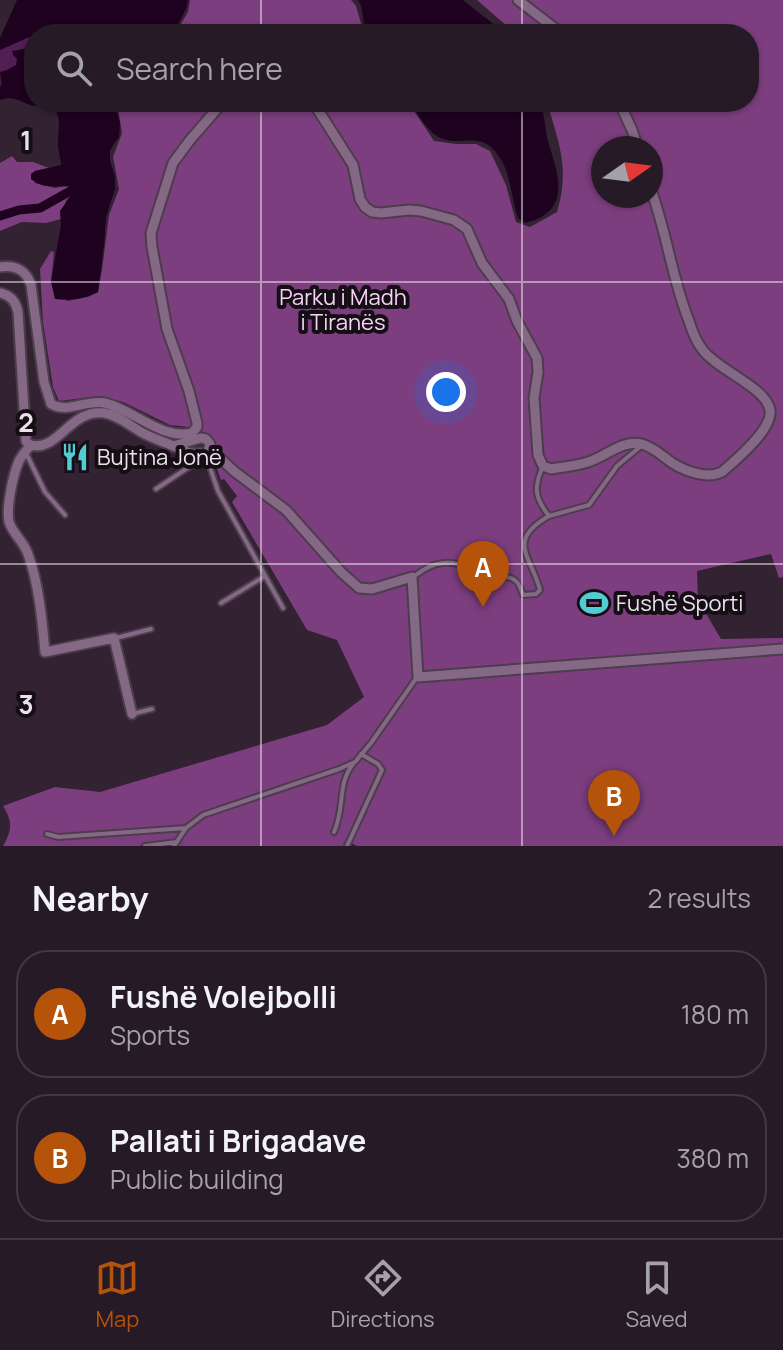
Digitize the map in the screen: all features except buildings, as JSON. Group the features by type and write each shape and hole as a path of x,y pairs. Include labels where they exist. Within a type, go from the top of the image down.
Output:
{"street":[{"path":"518,0 549,24"},
{"path":"0,267 18,268 28,277 46,392 54,407 104,403 171,433 192,433 197,423 167,329 151,233 173,163 214,112"},
{"path":"319,112 353,165 360,199 365,207 381,213 421,211 454,220 467,229 482,263 509,299 537,358 535,407 538,455 543,466 551,469 590,462 636,443 663,454 675,464 716,475 755,440 770,417 768,404 762,397 716,364 697,343 678,292 657,208"},
{"path":"624,112 634,136"},
{"path":"0,293 7,294 14,301 18,312 28,449"},
{"path":"132,714 114,638 45,652 41,609 29,555 9,522 11,478 28,449 45,446 80,418 92,413 112,415 159,441 189,453 204,452"},
{"path":"173,446 198,440 195,447 286,510 359,588 372,589 412,577 416,678 783,649"}],"lane":[{"path":"412,577 438,563 456,563 487,574 506,576 519,584 523,595 536,594 540,590 539,585 523,549 536,523 549,516 589,505 617,466 642,444"},
{"path":"28,449 45,492 65,515"},
{"path":"156,489 195,463 204,452"},
{"path":"204,452 218,491 283,608"},
{"path":"543,466 536,490 549,516"},
{"path":"221,603 265,576"},
{"path":"114,638 151,629"},
{"path":"334,832 340,815 344,778 416,678"},
{"path":"132,714 152,709"},
{"path":"347,846 382,770 361,754"},
{"path":"145,846 175,844 186,828 203,815 355,762"},
{"path":"47,834 58,837 186,828"}],"shaded area":[{"path":"17,0 188,0 178,24 24,24 24,39 0,50 0,38"},
{"path":"358,0 463,0 493,24 364,24"},
{"path":"24,39 24,48 16,56 18,63 10,70 0,72 0,50"},
{"path":"24,49 24,103 13,99 0,100 0,72 16,65 17,59 12,51"},
{"path":"56,112 117,112 120,123 119,137 110,151 115,189 106,217 98,292 72,300 55,299 51,282 61,225 60,211 74,191 73,187 47,186 31,179 35,171 61,165"},
{"path":"416,112 543,112 558,182 555,202 539,218 525,223 518,218 506,169 495,151 479,141 446,140 425,125"}],"green space":[{"path":"190,0 351,0 361,24 181,24"},
{"name":"Parku i Madh i Tiranës","path":"477,0 783,0 783,577 779,578 771,554 697,571 698,600 721,639 783,638 783,846 357,846 347,841 345,846 3,846 10,826 3,806 55,787 100,792 327,725 364,697 337,640 307,630 232,502 237,496 224,479 221,480 213,458 214,442 188,427 170,425 123,402 100,396 59,401 53,387 43,322 40,269 51,251 54,252 51,282 67,301 98,292 109,215 119,189 113,157 122,133 119,112 415,112 434,141 476,144 490,151 506,185 516,222 530,227 557,212 563,182 561,156 550,112 759,112 759,24 505,24"},
{"path":"12,156 17,162 33,162 49,168 35,171 35,183 55,188 73,187 61,219 46,223 22,222 0,231 0,163"}],"waterway":[{"path":"0,216 40,208 74,189"}],"place":[{"name":"Bujtina Jonë","path":"75,457"},
{"name":"Fushë Sporti","path":"594,603"},
{"name":"Fushë Volejbolli","path":"483,607"},
{"name":"Pallati i Brigadave","path":"614,836"}]}
